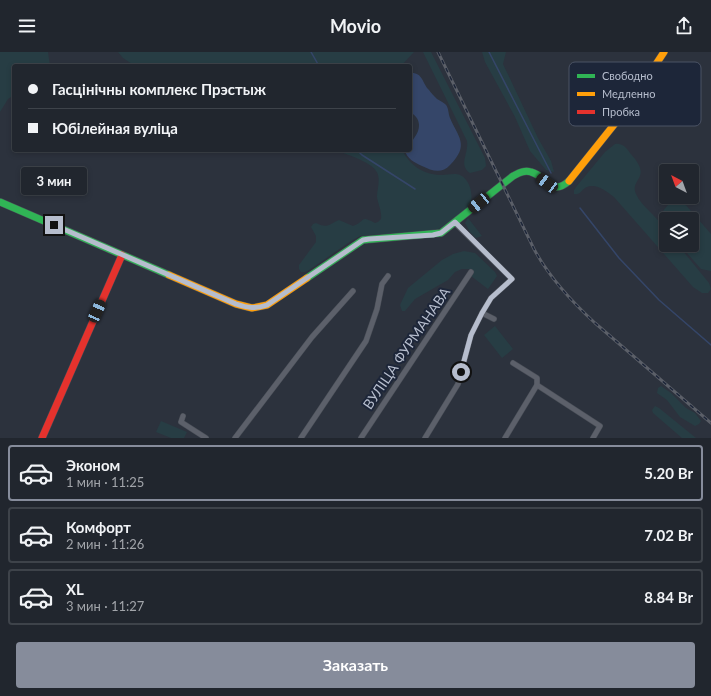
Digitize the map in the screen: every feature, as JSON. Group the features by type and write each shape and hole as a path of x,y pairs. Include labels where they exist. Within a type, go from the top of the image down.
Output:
{"street":[{"path":"658,62 664,52"},
{"path":"0,202 236,304 255,308 267,305 363,240 433,235 441,233 513,176 522,171 530,171 555,187 568,183 613,126"},
{"path":"426,438 458,384 471,335 482,313 491,298 512,279 455,222"},
{"path":"42,438 122,255"},
{"name":"ВУЛІЦА ФУРМАНАВА","path":"361,438 471,272"},
{"path":"301,438 366,341 377,309 382,284 388,276"},
{"path":"235,438 312,337 354,291"},
{"path":"482,313 494,319"},
{"path":"505,438 537,385 537,378 514,363"},
{"path":"537,385 600,426 593,438"},
{"path":"184,416 181,422 206,438"}],"shaded area":[{"path":"0,52 48,52 50,64 12,64 12,96 8,99 0,112"},
{"path":"118,52 414,52 403,64 132,64 123,58"},
{"path":"423,52 431,52 485,158 486,166 482,170 470,173 465,166 464,163 467,141"},
{"path":"482,52 506,52 503,64 538,138 551,161 554,172 546,170 530,151 515,117 485,62"},
{"path":"615,144 620,144 625,147 637,162 641,173 635,184 636,194 642,204 659,221 659,248 614,197 604,190 589,186 579,193 574,194 576,187 605,152"},
{"path":"340,152 403,152 413,165 423,171 435,175 458,174 469,184 472,197 470,205 452,222 430,232 360,236 309,270 301,272 299,265 316,242 316,236 311,227 313,224 316,223 326,226 339,220 353,226 365,219 375,223 381,219 377,197 379,183 378,175 372,167"},
{"path":"670,204 685,204 692,212 663,212"},
{"path":"468,218 482,236 476,238 470,232 465,223"},
{"path":"699,220 711,234 711,271 701,269 686,252 699,252"},
{"path":"464,251 475,253 495,272 497,276 488,289 471,276 473,273 469,269 462,269 455,272 448,280 415,299 405,311 402,311 400,305 408,288 442,260 453,254"},
{"path":"662,252 684,252 709,283 711,289 708,293 702,293 693,287"},
{"path":"495,326 513,349 502,358 484,335"},
{"path":"661,386 671,393 686,408 695,413 701,421 699,424 695,426 680,417 667,400 657,393 658,388"},
{"path":"655,406 696,438 682,438 653,413 652,410"},
{"path":"161,421 187,432 184,438 171,438 156,432"}],"water":[{"path":"412,73 420,76 437,99 446,105 450,118 459,136 461,146 460,152 444,170 437,171 426,168 411,160 407,155 406,152 412,152 412,140 419,127 419,123 412,114"}],"waterway":[{"path":"311,52 318,64"},
{"path":"489,52 551,173"},
{"path":"359,152 415,189"},
{"path":"580,208 619,258 659,300 711,345"}],"railway":[{"path":"438,52 534,249 546,269 577,306 595,323 711,423"}],"traffic: fast":[{"path":"307,278 363,240 441,233 513,176 519,173 526,171 531,172 541,177 549,184 558,187 569,181"},
{"path":"0,202 169,275"}],"traffic: slow":[{"path":"657,62 664,52"},
{"path":"569,181 613,126"},
{"path":"169,275 236,304 252,308 267,305 307,278"}],"traffic: jam":[{"path":"42,438 122,255"}],"route":[{"path":"54,225 236,304 245,307 260,308 267,305 363,240 433,235 441,233 455,222 512,279 491,298 482,313 471,335 461,372"}]}
